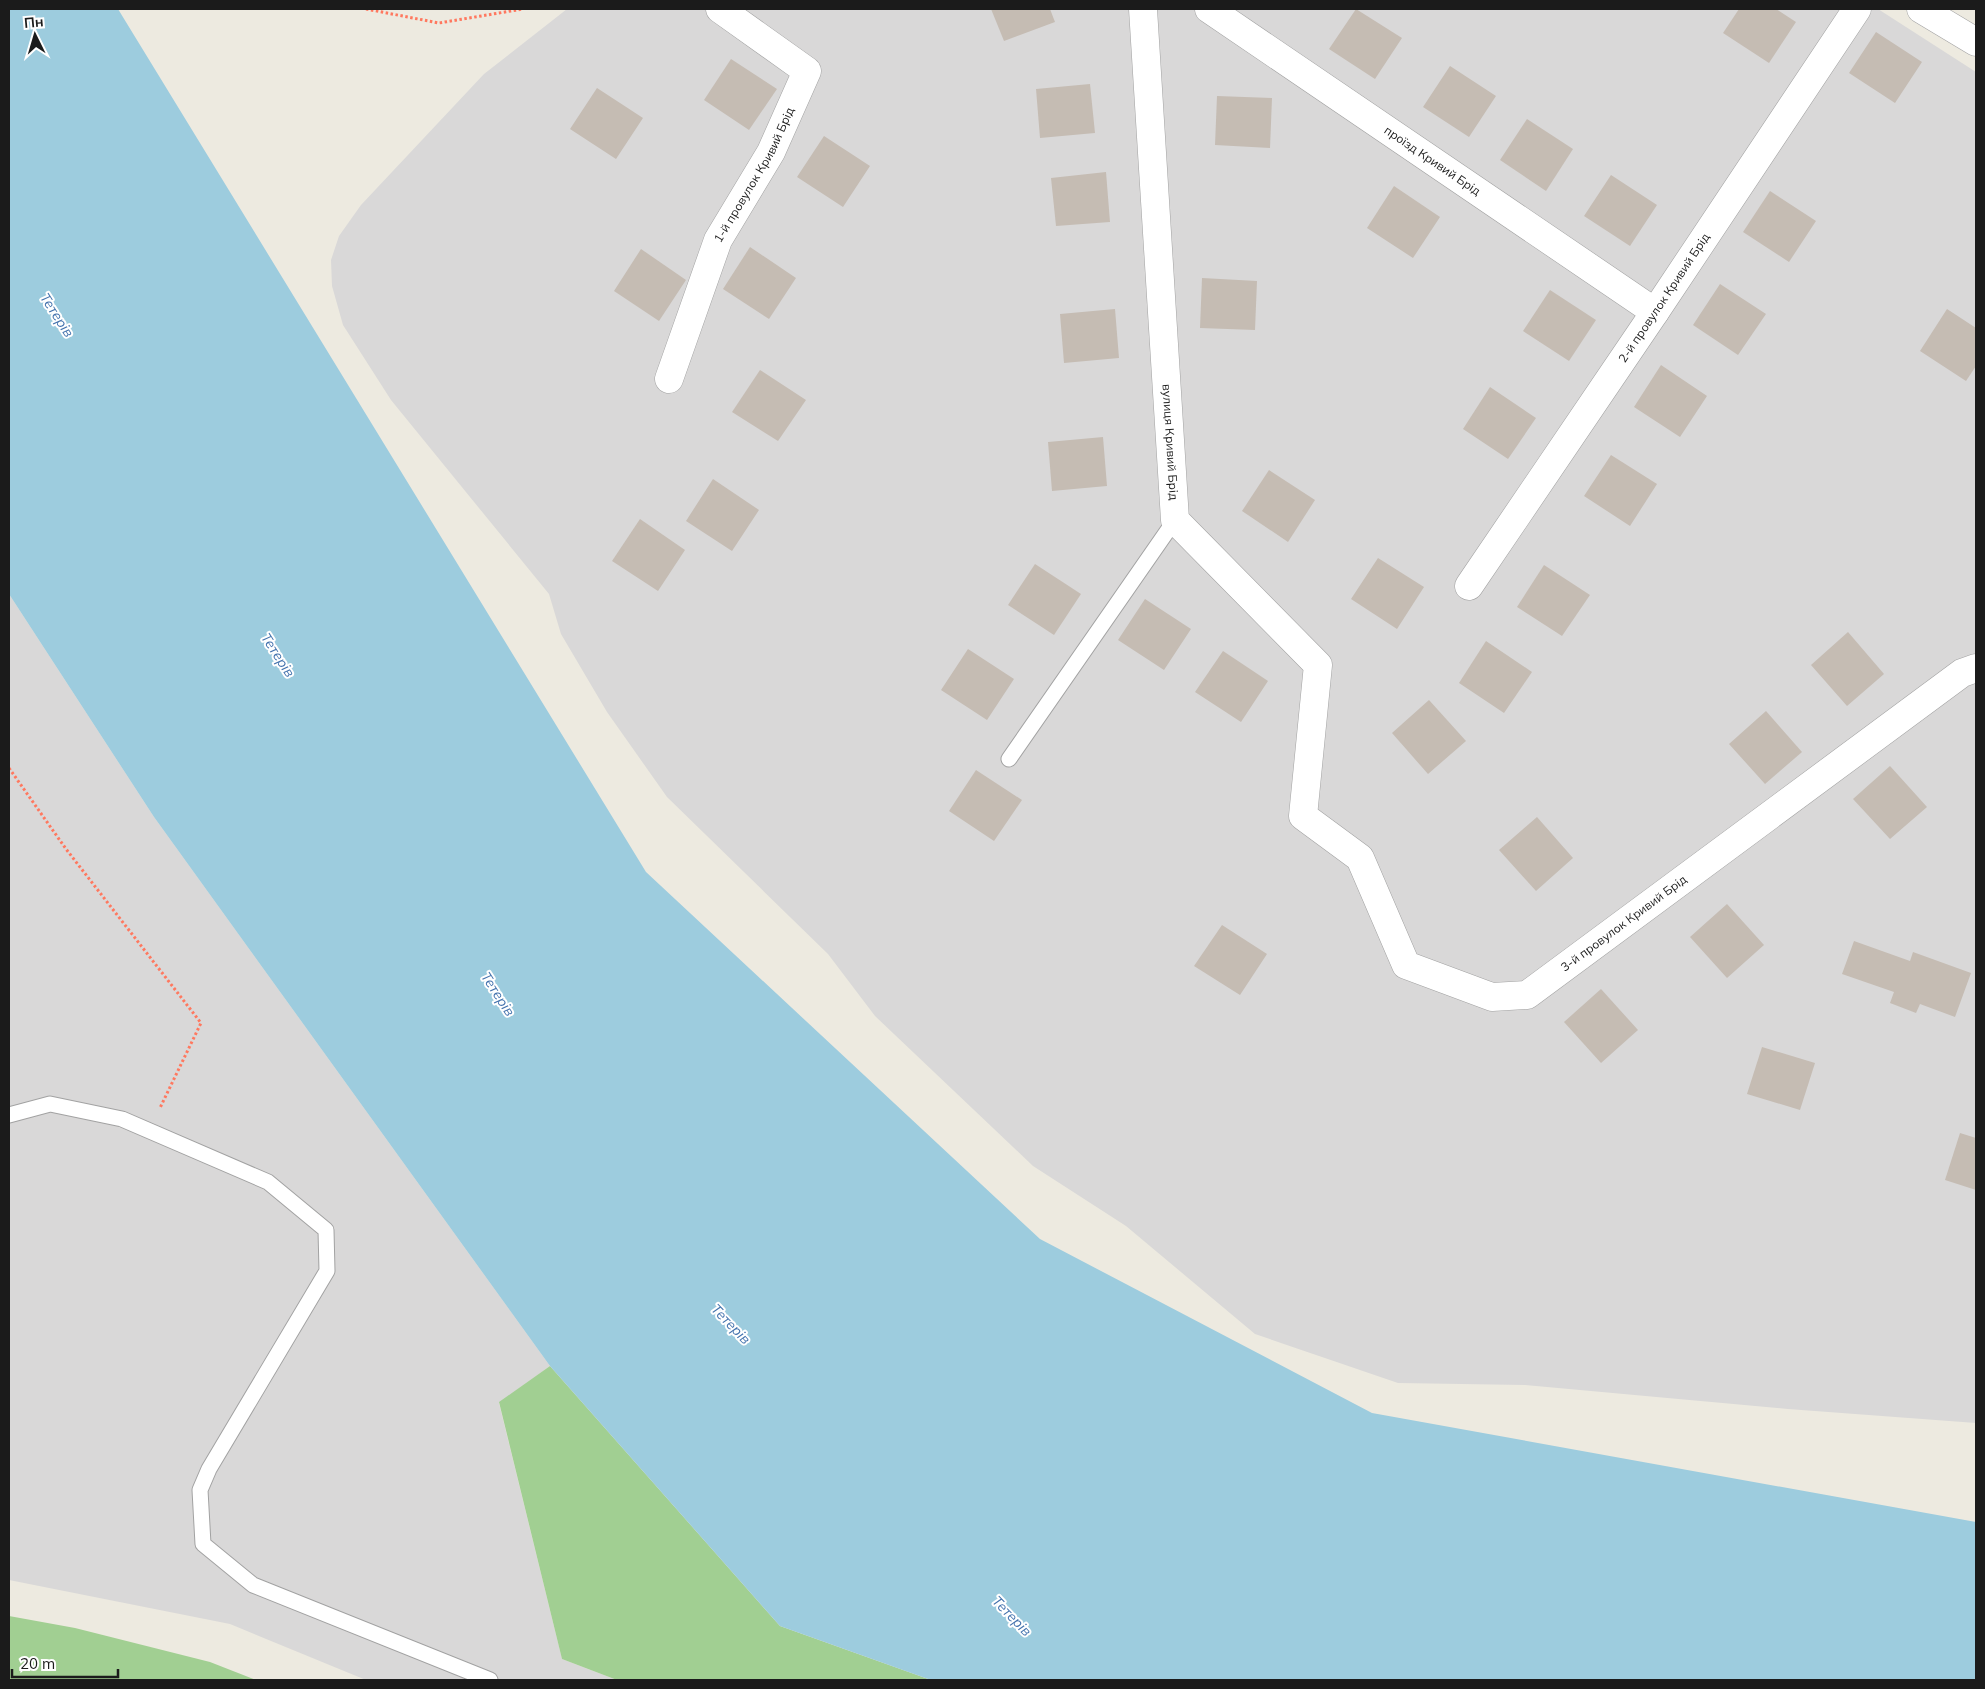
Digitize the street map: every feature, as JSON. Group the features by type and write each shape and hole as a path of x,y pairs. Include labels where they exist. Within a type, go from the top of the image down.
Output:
{"street":[{"name":"1-й провулок Кривий Брід","path":"669,379 718,240 770,152 807,71 720,9"},
{"name":"вулиця Кривий Брід","path":"1143,9 1175,520"},
{"name":"проїзд Кривий Брід","path":"1209,9 1655,312"},
{"name":"2-й провулок Кривий Брід","path":"1469,586 1655,312 1856,9"},
{"path":"1922,9 1976,42"},
{"name":"3-й провулок Кривий Брід","path":"1175,520 1318,665 1303,816 1360,858 1406,966 1492,997 1527,995 1962,673 1976,668"}],"lane":[{"path":"1009,758 1175,520"},
{"path":"9,1115 50,1104 122,1119 268,1182 326,1230 327,1271 209,1469 200,1490 203,1544 253,1586 490,1680"}],"path":[{"path":"366,9 439,23 523,9"},
{"path":"9,768 66,849 202,1023 149,1131"}],"shaded area":[{"path":"567,9 1878,9 1976,72 1976,1423 1788,1409 1525,1385 1398,1383 1255,1334 1126,1226 1033,1166 875,1016 828,954 667,797 607,712 561,634 549,594 391,400 343,325 332,286 331,260 339,236 361,205 484,74"},
{"path":"9,594 154,817 550,1366 499,1403 562,1659 617,1680 366,1680 230,1624 9,1580"}],"green space":[{"path":"550,1366 780,1626 931,1680 617,1680 562,1659 499,1402"},
{"path":"9,1616 75,1628 210,1662 256,1680 9,1680"}],"water":[{"name":"Тетерів","path":"9,9 118,9 646,872 1040,1239 1372,1413 1976,1522 1976,1680 931,1680 780,1626 550,1366 154,817 9,594"}],"building":[{"path":"991,9 1050,9 1055,22 1004,41"},
{"path":"1356,9 1402,38 1375,79 1329,49"},
{"path":"1739,9 1776,9 1796,22 1769,63 1723,33"},
{"path":"1876,32 1922,62 1895,103 1849,73"},
{"path":"731,59 777,89 749,130 704,100"},
{"path":"1450,66 1496,96 1469,137 1423,107"},
{"path":"1090,84 1095,133 1040,138 1036,89"},
{"path":"597,88 643,118 616,159 570,129"},
{"path":"1217,96 1272,98 1270,148 1215,145"},
{"path":"1527,119 1573,149 1546,191 1500,160"},
{"path":"824,136 870,166 843,207 797,177"},
{"path":"1106,172 1110,222 1056,226 1051,178"},
{"path":"1611,175 1657,205 1630,246 1584,216"},
{"path":"1394,186 1440,217 1413,258 1367,228"},
{"path":"1770,191 1816,221 1789,262 1743,232"},
{"path":"750,247 796,278 769,319 723,289"},
{"path":"641,249 686,280 659,321 614,291"},
{"path":"1202,278 1257,281 1255,330 1200,328"},
{"path":"1720,284 1766,314 1738,355 1693,325"},
{"path":"1550,290 1596,320 1569,361 1523,331"},
{"path":"1115,309 1119,358 1064,363 1060,314"},
{"path":"1947,309 1976,328 1976,366 1966,381 1920,351"},
{"path":"1661,365 1707,396 1680,437 1634,407"},
{"path":"760,370 806,400 778,441 732,412"},
{"path":"1490,387 1536,418 1508,459 1463,429"},
{"path":"1103,437 1107,486 1052,491 1048,442"},
{"path":"1611,455 1657,484 1630,526 1584,496"},
{"path":"1269,470 1315,500 1288,542 1242,511"},
{"path":"713,479 759,510 732,551 686,521"},
{"path":"640,519 685,550 658,591 612,561"},
{"path":"1378,558 1424,587 1397,629 1351,599"},
{"path":"1035,564 1081,594 1054,635 1008,605"},
{"path":"1544,565 1590,595 1562,636 1517,607"},
{"path":"1145,599 1191,629 1164,670 1118,640"},
{"path":"1848,632 1884,674 1847,706 1811,665"},
{"path":"1486,641 1532,672 1504,713 1459,683"},
{"path":"968,649 1014,679 987,720 941,690"},
{"path":"1223,651 1268,681 1241,722 1195,692"},
{"path":"1429,700 1466,741 1428,774 1392,733"},
{"path":"1766,711 1802,752 1765,784 1729,744"},
{"path":"1890,766 1927,807 1890,839 1853,799"},
{"path":"976,770 1022,800 994,841 949,811"},
{"path":"1537,817 1573,858 1536,891 1499,850"},
{"path":"1727,904 1764,945 1727,978 1690,937"},
{"path":"1222,925 1267,954 1240,995 1194,966"},
{"path":"1854,941 1910,961 1913,952 1971,973 1955,1017 1920,1004 1916,1013 1890,1003 1894,992 1842,974"},
{"path":"1601,989 1638,1030 1601,1063 1564,1022"},
{"path":"1762,1047 1815,1063 1800,1110 1747,1094"},
{"path":"1960,1133 1976,1138 1976,1190 1945,1180"}]}
